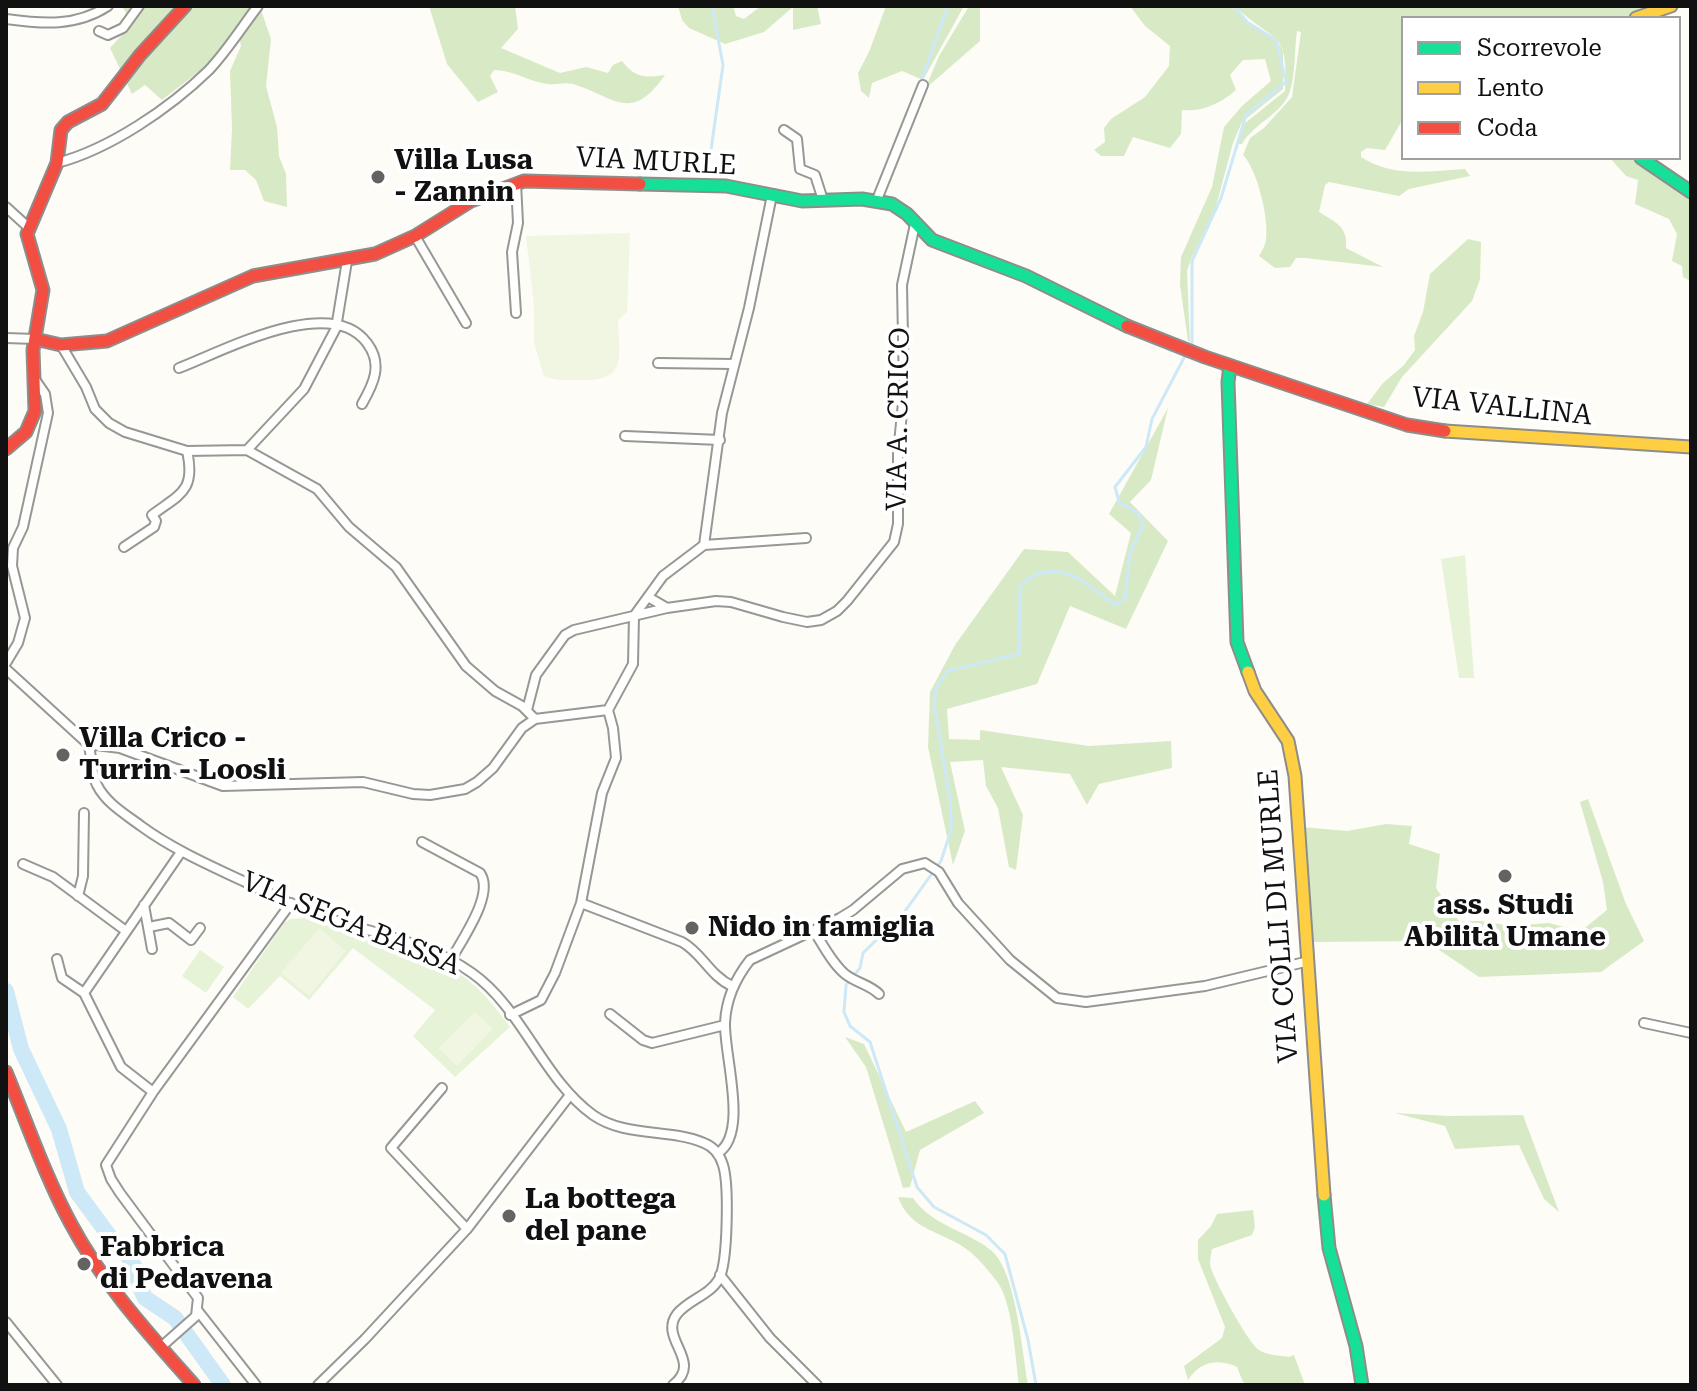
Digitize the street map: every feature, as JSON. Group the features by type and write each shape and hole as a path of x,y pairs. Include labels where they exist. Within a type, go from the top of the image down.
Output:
{"main road":[{"path":"6,449 21,438 33,419 36,403 35,339 43,290 29,246 28,227 57,163 60,134 65,124 102,104 140,55 185,6"},
{"path":"1642,16 1671,6"},
{"path":"1644,160 1691,192"},
{"name":"VIA MURLE","path":"35,339 61,345 107,341 265,272 375,254 415,236 471,201 531,180 726,186 802,201 862,199 892,204 932,240 1026,276 1120,323 1221,362"},
{"name":"VIA VALLINA","path":"1221,362 1407,425 1431,430 1691,447"},
{"name":"VIA COLLI DI MURLE","path":"1221,362 1230,366 1228,382 1237,642 1255,691 1281,728 1290,747 1298,799 1315,1085 1329,1248 1356,1346 1362,1385"},
{"path":"6,1072 59,1202 72,1225 109,1280 194,1385"}],"street":[{"path":"6,19 57,24 92,16 108,6"},
{"path":"99,31 108,35 123,28 139,6"},
{"path":"57,163 79,157 107,143 166,106 210,69 258,6"},
{"path":"876,202 923,85"},
{"path":"784,130 797,139 800,169 815,175 823,200"},
{"path":"516,183 518,223 512,252 516,313"},
{"path":"704,545 722,413 749,308 772,195"},
{"path":"6,207 28,227"},
{"name":"VIA A. CRICO","path":"527,710 536,675 565,635 574,630 667,608 716,601 807,622 821,620 847,601 894,542 898,524 898,454 904,392 902,285 915,224"},
{"path":"415,236 466,323"},
{"path":"247,450 304,389 337,323 347,261"},
{"path":"179,368 290,325 337,323 361,334 376,355 375,380 362,404"},
{"path":"6,338 35,339"},
{"path":"61,345 95,409 109,423 125,432 187,451 247,450 322,494 349,527 406,579 466,666 535,719"},
{"path":"658,363 734,364"},
{"path":"6,663 18,643 25,618 12,566 13,548 23,527 48,413 45,394 34,378"},
{"path":"625,436 720,440"},
{"path":"124,547 154,527 156,521 152,515 187,487 191,474 187,451"},
{"path":"510,1015 541,1000 555,973 581,903 602,793 616,758 608,710 633,664 634,616 669,571 704,545 806,538"},
{"path":"648,597 667,608"},
{"path":"6,669 88,744 120,748 223,786 363,782 422,796 465,789 493,768 522,728 535,719 608,710"},
{"name":"VIA SEGA BASSA","path":"88,744 94,779 103,795 119,810 181,852 291,903 451,960 486,984 570,1095 594,1115 615,1126 694,1140 718,1153"},
{"path":"78,896 83,876 84,813"},
{"path":"422,842 480,873 484,881 483,898 451,960"},
{"path":"84,993 181,852"},
{"path":"673,1385 685,1368 673,1334 674,1319 679,1311 715,1284 720,1275 725,1248 726,1192 724,1170 718,1153 728,1145 733,1130 733,1100 725,1025 732,986 750,960 853,910 902,869 919,863 939,872 968,915 1017,967 1057,998 1086,1002 1205,986 1309,961"},
{"path":"23,864 53,877 126,931"},
{"path":"161,1347 196,1315 199,1301 106,1169 114,1149 153,1092 291,903"},
{"path":"581,903 688,945 711,972 732,986"},
{"path":"144,905 152,949"},
{"path":"149,927 169,923 191,940 200,928"},
{"path":"814,931 834,962 846,974 871,986 879,994"},
{"path":"57,959 62,978 84,993 121,1067 153,1092"},
{"path":"610,1014 643,1040 652,1043 725,1025"},
{"path":"1644,1023 1691,1033"},
{"path":"442,1088 391,1148 467,1229"},
{"path":"318,1385 467,1229 570,1095"},
{"path":"720,1275 770,1338 817,1385"},
{"path":"196,1315 256,1385"},
{"path":"6,1322 57,1385"}],"green space":[{"path":"122,6 254,6 206,66 162,100 145,85 132,94 110,48 132,24"},
{"path":"429,6 515,6 518,29 501,48 560,73 586,67 608,73 613,65 622,61 641,76 665,75 642,99 622,103 573,84 541,83 494,70 490,76 498,92 478,102 447,64"},
{"path":"678,6 733,6 736,16 744,19 761,6 817,6 821,24 793,30 793,7 764,32 725,44 689,28 682,20"},
{"path":"886,6 964,6 923,80 902,71 872,83 869,98 861,91 858,73"},
{"path":"969,6 980,6 980,41 925,89 939,56"},
{"path":"1130,6 1231,6 1251,25 1276,40 1283,50 1283,89 1242,122 1233,143 1215,210 1187,271 1190,342 1180,285 1181,257 1212,187 1224,127 1242,106 1271,81 1265,59 1243,60 1230,75 1236,90 1210,106 1182,110 1181,134 1170,148 1133,137 1124,156 1101,156 1094,150 1105,142 1104,128 1111,119 1145,97 1169,66 1170,46 1145,26"},
{"path":"1235,6 1656,6 1634,16 1401,16 1401,122 1385,150 1367,148 1361,152 1361,157 1398,171 1465,169 1470,176 1409,189 1399,196 1329,182 1325,185 1319,212 1343,230 1346,248 1383,267 1296,258 1290,267 1275,268 1259,256 1266,241 1264,207 1253,171 1243,155 1250,138 1264,128 1292,97 1301,32 1297,31 1293,79 1285,101 1242,144 1236,144 1244,124 1285,91 1286,71 1281,46"},
{"path":"260,7 271,39 266,86 277,127 279,156 286,174 287,207 264,201 256,180 245,170 230,170 230,71 241,46 239,35"},
{"path":"1612,160 1636,160 1691,198 1691,281 1683,277 1682,266 1672,261 1677,234 1669,219 1635,204 1638,180 1626,176"},
{"path":"630,233 627,312 618,321 619,356 614,371 596,379 562,380 544,376 534,343 534,306 526,236"},
{"path":"1468,239 1481,242 1480,279 1472,301 1402,377 1384,407 1367,404 1415,350 1414,336 1423,312 1430,274"},
{"path":"1168,408 1151,480 1130,502 1168,541 1126,629 1070,606 1037,684 947,709 949,739 980,740 980,730 1089,746 1171,741 1172,768 1099,784 1087,805 1070,774 1001,767 1023,815 1016,870 1009,867 998,808 986,786 983,760 950,762 965,831 953,865 928,747 930,692 955,645 1024,549 1068,552 1115,596 1131,533 1109,514"},
{"path":"1465,555 1474,678 1459,678 1441,559"},
{"path":"1588,799 1626,904 1644,941 1601,972 1479,977 1426,941 1312,942 1302,827 1347,831 1386,824 1412,826 1409,844 1440,854 1436,888 1459,921 1510,926 1549,923 1571,929 1586,927 1607,910 1603,882 1580,802"},
{"path":"304,918 443,964 480,991 510,1027 455,1077 413,1036 435,1010 353,948 309,1000 280,976 248,1009 233,997 284,923"},
{"path":"319,928 346,951 309,996 281,973"},
{"path":"200,950 224,967 206,993 182,976"},
{"path":"475,1012 493,1029 457,1066 439,1048"},
{"path":"845,1037 864,1044 906,1132 975,1101 984,1113 920,1150 910,1187 903,1188 866,1067"},
{"path":"1395,1113 1523,1115 1559,1212 1544,1199 1519,1145 1455,1149 1445,1126"},
{"path":"898,1197 913,1198 935,1219 982,1244 998,1258 1010,1285 1028,1385 1019,1385 1010,1318 998,1283 969,1251 919,1224 904,1209"},
{"path":"1253,1210 1255,1227 1252,1235 1212,1249 1211,1268 1254,1345 1270,1354 1294,1355 1305,1385 1250,1385 1243,1382 1237,1367 1216,1362 1198,1369 1188,1380 1184,1366 1222,1338 1225,1327 1198,1259 1198,1240 1217,1214"}],"waterway":[{"path":"708,171 723,65 712,6"},
{"path":"920,85 948,6"},
{"path":"1190,347 1192,261 1221,198 1246,115 1286,82 1276,40 1247,22 1234,6"},
{"path":"1036,1385 1028,1340 1005,1254 986,1235 934,1207 917,1187 870,1042 850,1026 844,1012 846,985 860,968 863,953 903,914 941,861 952,827 934,703 936,689 947,671 1019,654 1020,586 1033,576 1057,571 1069,574 1115,605 1125,600 1130,553 1143,526 1138,513 1119,502 1115,487 1146,447 1152,419 1186,354"},
{"path":"6,991 21,1049 59,1129 77,1192 113,1241 126,1253 138,1272 138,1283 145,1298 175,1318 223,1385"}],"traffic: fast":[{"path":"1644,160 1691,192"},
{"path":"640,184 726,186 802,201 862,199 892,204 907,214 932,240 1026,276 1127,326"},
{"path":"1225,364 1230,366 1228,382 1237,642 1248,672"},
{"path":"1324,1195 1329,1248 1356,1346 1362,1385"}],"traffic: slow":[{"path":"1642,16 1671,6"},
{"path":"1445,431 1691,447"},
{"path":"1248,672 1255,691 1288,741 1295,776 1324,1195"}],"traffic: jam":[{"path":"6,449 26,432 35,411 33,350 43,290 27,234 57,163 61,130 68,122 102,104 140,55 185,6"},
{"path":"35,339 61,345 107,341 253,276 375,254 415,236 471,201 524,181 640,184"},
{"path":"1127,326 1205,357 1407,425 1445,431"},
{"path":"6,1072 53,1187 84,1246 128,1308 194,1385"}],"place":[{"name":"Villa Lusa - Zannin","path":"378,177"},
{"name":"Villa Crico - Turrin - Loosli","path":"63,755"},
{"name":"ass. Studi Abilità Umane","path":"1505,876"},
{"name":"Nido in famiglia","path":"692,928"},
{"name":"La bottega del pane","path":"509,1216"},
{"name":"Fabbrica di Pedavena","path":"84,1264"}]}
